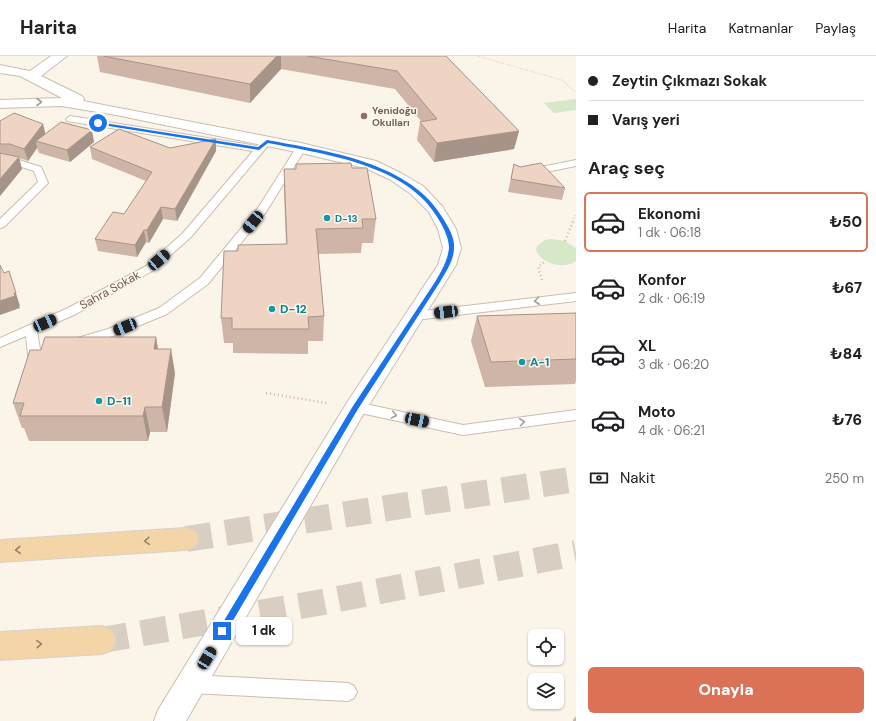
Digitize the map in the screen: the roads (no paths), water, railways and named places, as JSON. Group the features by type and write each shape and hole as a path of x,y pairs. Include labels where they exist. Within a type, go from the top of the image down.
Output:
{"main road":[{"path":"0,551 186,539"},
{"path":"0,646 102,640"}],"street":[{"path":"31,77 60,56"},
{"path":"0,66 16,59"},
{"path":"0,69 14,70 24,73 52,88 80,100 116,111"},
{"path":"0,104 11,101 28,92 32,87 33,82 31,77"},
{"path":"0,104 61,102 116,111 263,145 301,148 370,164 389,173 417,190 436,210 447,230 452,248 447,265 356,407 169,721"}],"lane":[{"path":"70,119 263,145"},
{"name":"Sahra Sokak","path":"0,343 72,311 150,268 187,235 263,145"},
{"path":"70,345 112,332 163,311 204,281 262,210 301,148"},
{"path":"0,160 13,161 38,170 43,183 0,225"},
{"path":"525,173 576,163"},
{"path":"415,316 576,297"},
{"path":"32,329 34,355 55,349"},
{"path":"356,407 463,430 576,416"},
{"path":"191,684 348,692"}],"tunnel":[{"path":"186,539 576,479"},
{"path":"102,640 323,602 576,553"}],"place":[{"name":"Yenidoğu Okulları","path":"364,116"},
{"name":"D-13","path":"327,218"},
{"name":"D-12","path":"272,309"},
{"name":"A-1","path":"522,362"},
{"name":"D-11","path":"99,401"}]}
